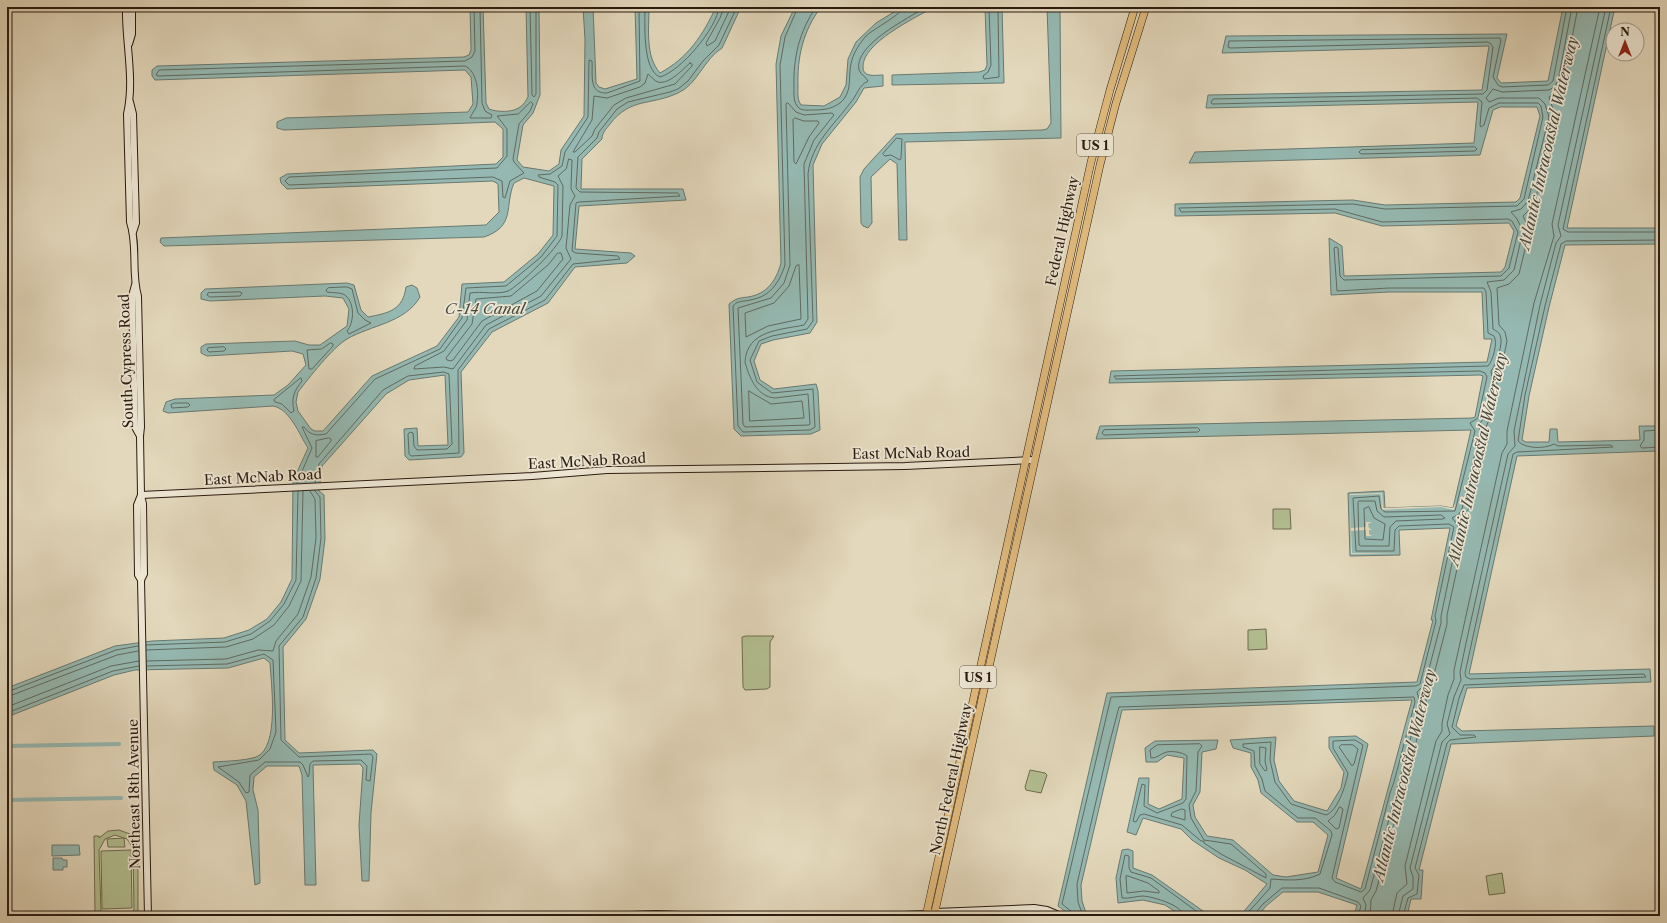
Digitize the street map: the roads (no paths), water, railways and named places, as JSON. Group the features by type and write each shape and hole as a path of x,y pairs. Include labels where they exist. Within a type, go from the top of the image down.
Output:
{"main road":[{"name":"Federal Highway","path":"1025,462 1091,162 1110,90 1135,7"},
{"name":"Federal Highway","path":"1034,460 1111,122 1146,7"},
{"path":"1110,90 1112,98 1116,103"},
{"path":"1105,108 1111,122"},
{"path":"1053,334 1058,352"},
{"path":"1050,348 1055,365"},
{"name":"North Federal Highway","path":"931,915 953,834 1034,460"},
{"name":"North Federal Highway","path":"931,915 946,822 1025,462"},
{"path":"1007,543 1009,553 1013,558"},
{"path":"1004,558 1008,565 1010,574"},
{"path":"963,746 970,754"},
{"path":"963,746 968,764"},
{"path":"946,822 948,830 953,834"}],"street":[{"name":"South Cypress Road","path":"126,7 130,102 127,114 130,222 133,232 135,285 132,296 135,427 140,436 141,495 143,504 144,574 141,580 143,671"},
{"name":"South Cypress Road","path":"128,46 132,34 132,7"},
{"name":"East McNab Road","path":"141,495 584,473 607,470 1025,462 1034,460"},
{"name":"Northeast 18th Avenue","path":"143,671 148,916"},
{"path":"879,916 931,915 1034,908 1047,910 1061,916"},
{"path":"970,916 1032,913 1048,916"},
{"path":"604,916 656,914 709,916"}],"water":[{"name":"C-14 Canal","path":"470,7 483,7 486,103 489,109 504,111 517,109 523,105 528,97 526,7 539,7 540,95 533,113 523,125 517,160 523,167 549,171 559,164 561,150 584,116 585,40 583,7 593,7 596,83 599,87 605,89 637,79 635,7 649,7 650,50 655,66 660,73 679,60 694,45 706,27 716,7 741,7 722,48 710,59 696,78 685,89 659,100 633,106 618,115 603,133 602,139 582,159 581,189 683,189 686,200 579,206 575,249 631,253 635,256 627,263 575,267 548,303 492,332 461,372 464,453 461,457 409,460 405,456 404,429 417,428 418,446 448,445 445,375 409,380 386,394 322,466 319,491 324,495 325,539 320,579 306,619 283,647 285,740 299,753 373,750 377,754 371,813 369,881 362,881 359,825 363,768 360,764 313,765 316,885 305,885 302,775 299,766 267,766 254,777 253,790 258,810 260,883 255,885 246,801 237,785 214,770 213,762 256,757 264,751 271,729 272,685 270,663 264,658 228,668 135,670 114,675 7,717 7,688 115,646 152,641 224,638 249,630 267,619 281,602 292,579 293,481 308,448 294,423 284,412 273,406 168,413 163,411 166,402 175,399 274,395 288,385 306,365 303,354 292,351 207,356 201,353 201,347 206,344 295,341 309,345 320,345 347,326 349,309 343,298 325,296 210,301 201,299 201,293 205,289 347,283 354,285 361,310 368,317 388,312 398,306 402,301 406,287 412,285 417,288 420,297 414,306 406,313 356,334 341,343 298,392 296,402 298,411 311,429 315,431 323,431 372,376 437,346 459,317 462,284 504,282 538,254 553,235 554,186 524,178 514,183 505,221 494,233 484,237 164,246 160,242 161,238 486,225 499,212 498,184 493,181 287,189 281,183 280,178 287,174 496,164 503,157 503,129 495,122 284,130 277,128 277,122 286,118 468,112 473,104 471,77 465,70 155,80 152,76 152,70 157,66 464,57 469,55 471,50"},
{"path":"795,7 821,7 810,25 802,45 798,76 798,94 801,105 824,106 840,97 846,85 848,59 856,42 876,23 902,7 934,7 891,32 871,49 865,58 863,67 864,71 870,75 883,75 883,86 864,88 856,102 822,144 813,165 817,322 810,333 773,340 761,344 754,361 760,380 774,389 816,384 818,391 820,430 811,434 741,436 734,429 729,304 736,299 755,295 765,290 773,281 781,263 776,64 781,36"},
{"path":"985,7 1002,7 1004,83 892,85 892,75 979,72 985,70 987,65"},
{"path":"1047,7 1060,7 1061,138 905,142 907,240 899,240 897,164 890,159 871,177 872,223 868,228 863,226 861,223 860,177 864,169 896,134 1047,129 1051,123"},
{"name":"Atlantic Intracoastal Waterway","path":"1563,7 1615,7 1612,22 1605,22 1605,53 1567,228 1660,228 1660,244 1565,245 1529,396 1522,440 1526,442 1549,442 1550,429 1557,429 1558,442 1640,440 1639,426 1660,426 1660,451 1517,456 1469,674 1650,669 1651,682 1467,688 1456,726 1462,731 1654,726 1654,736 1451,744 1419,870 1423,870 1421,899 1411,899 1407,916 1354,916 1357,905 1318,892 1283,892 1266,906 1258,916 1240,916 1267,884 1245,870 1219,858 1192,840 1181,829 1143,818 1136,835 1127,832 1139,778 1149,778 1148,804 1159,809 1182,799 1184,758 1167,755 1157,762 1146,762 1145,748 1155,741 1218,740 1216,749 1202,752 1200,792 1193,805 1195,817 1207,836 1233,840 1273,875 1286,877 1318,872 1328,835 1313,822 1297,822 1261,793 1258,780 1251,767 1251,753 1233,748 1230,740 1276,737 1274,760 1279,781 1294,801 1327,811 1341,788 1344,772 1329,748 1329,737 1356,736 1368,744 1336,878 1361,889 1412,700 1122,710 1081,885 1082,901 1087,916 1071,916 1058,906 1107,693 1417,682 1433,620 1431,620 1450,528 1399,530 1400,555 1350,556 1348,493 1384,491 1385,508 1441,506 1453,508 1471,430 1096,439 1100,426 1472,418 1475,417 1483,376 1109,383 1111,371 1487,362 1492,339 1484,339 1482,292 1389,292 1331,295 1329,238 1342,246 1344,276 1501,272 1505,267 1514,231 1509,223 1382,226 1335,213 1175,216 1175,204 1353,200 1385,205 1516,202 1520,198 1540,116 1537,107 1500,107 1493,110 1480,155 1189,163 1195,152 1474,143 1478,102 1206,108 1208,95 1482,90 1489,46 1222,53 1226,36 1507,34 1497,78 1501,83 1548,81"},
{"path":"52,845 79,845 80,855 52,856"},
{"path":"1128,849 1133,851 1133,868 1152,875 1210,916 1182,916 1165,905 1143,900 1118,903 1116,878 1122,850"},
{"path":"53,858 62,858 63,860 67,860 67,867 63,867 63,870 53,870"}],"waterway":[{"path":"7,746 119,744"},
{"path":"7,800 121,798"}]}
